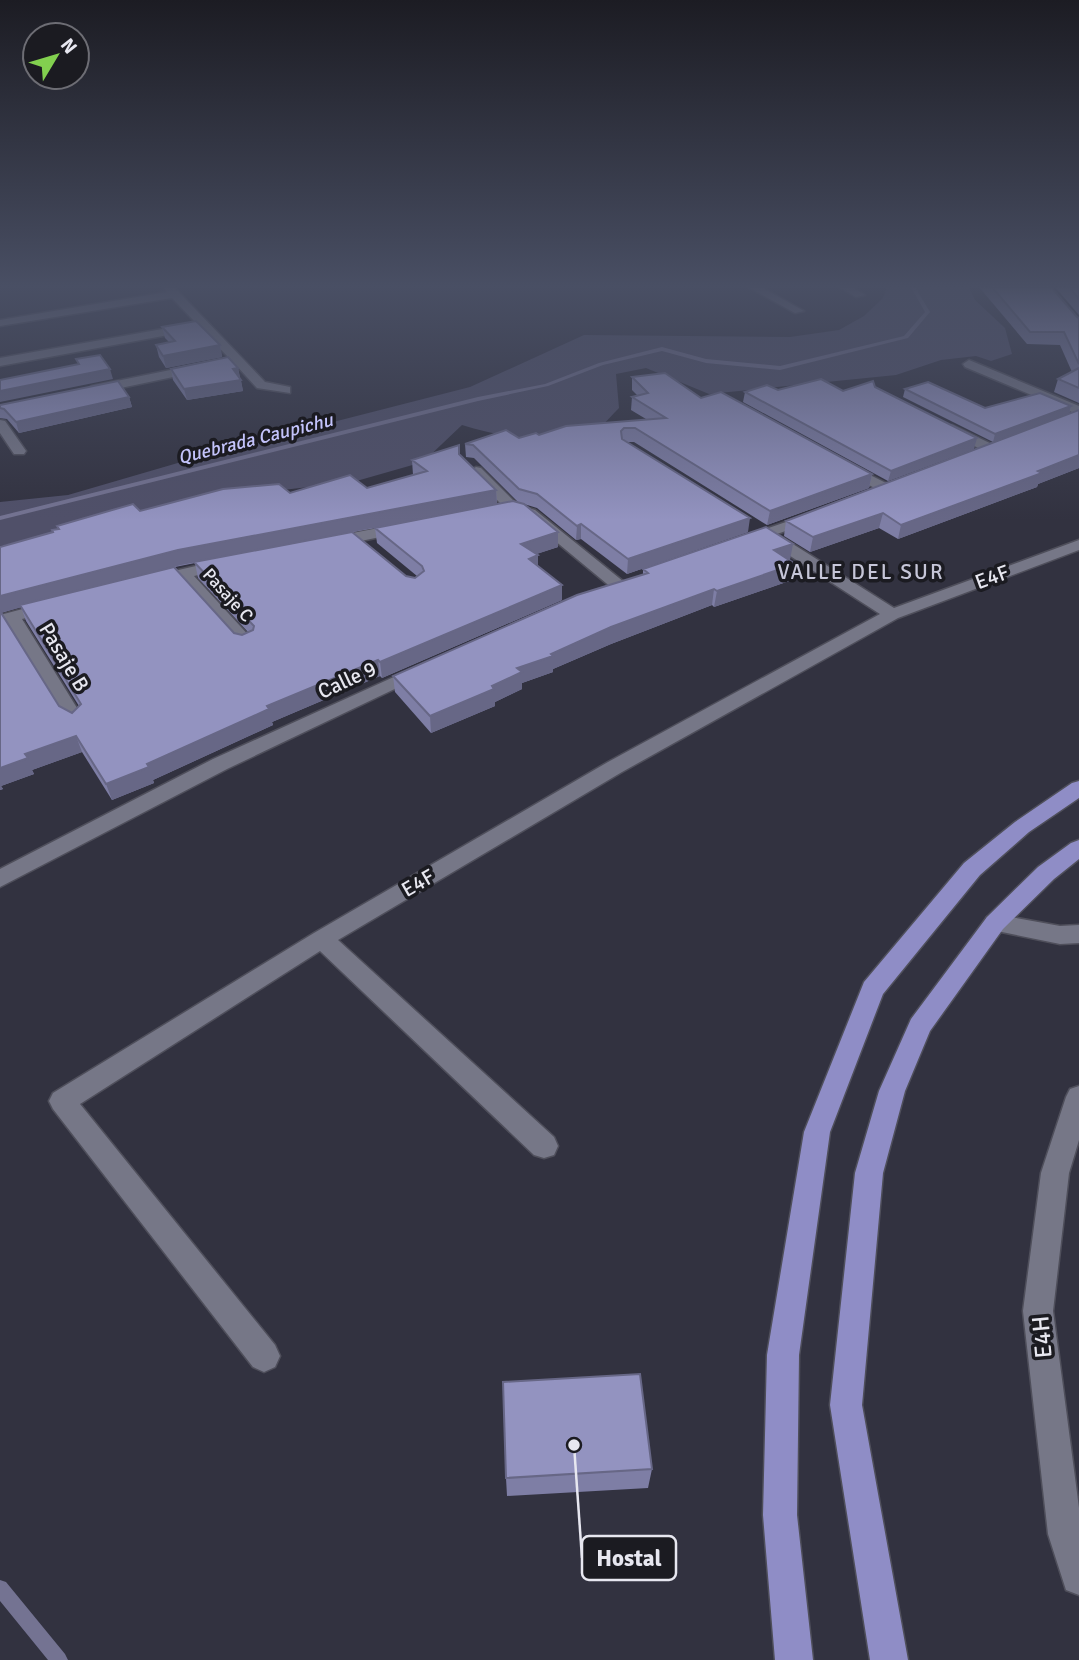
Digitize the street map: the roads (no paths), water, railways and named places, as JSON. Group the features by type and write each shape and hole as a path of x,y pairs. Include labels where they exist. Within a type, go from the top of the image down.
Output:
{"main road":[{"path":"794,1660 780,1515 783,1355 817,1132 873,989 972,869 1022,827 1079,789"},
{"path":"889,1660 846,1405 869,1173 892,1091 920,1026 995,923 1046,873 1079,848"}],"street":[{"path":"79,393 216,364"},
{"path":"241,364 261,385 286,390"},
{"path":"972,364 1075,416"},
{"path":"936,421 999,447 969,458"},
{"path":"0,424 19,451"},
{"path":"828,457 892,487 862,498"},
{"path":"467,463 513,508"},
{"path":"487,513 513,508 530,513 618,585"},
{"path":"729,547 826,512"},
{"path":"743,519 892,614"},
{"path":"317,546 422,525"},
{"path":"357,537 376,554"},
{"name":"E4F","path":"264,1356 61,1101 322,939 615,767 892,614 1079,545"},
{"path":"141,583 236,562"},
{"name":"Pasaje C","path":"182,573 246,643"},
{"path":"6,618 62,603"},
{"name":"Pasaje B","path":"6,618 76,721"},
{"name":"Calle 9","path":"0,879 220,764 434,664"},
{"path":"995,923 1060,935 1079,934"},
{"path":"322,939 544,1146"},
{"name":"E4H","path":"1079,1097 1055,1173 1038,1311 1079,1577"}],"waterway":[{"name":"Quebrada Caupichu","path":"0,518 478,399 546,385 600,364"},
{"name":"Quebrada Caupichu","path":"743,364 780,368 794,364"},
{"path":"0,1588 59,1660"}],"place":[{"name":"Hostal","path":"574,1445"}],"district":[{"name":"VALLE DEL SUR","path":"861,572"}]}
